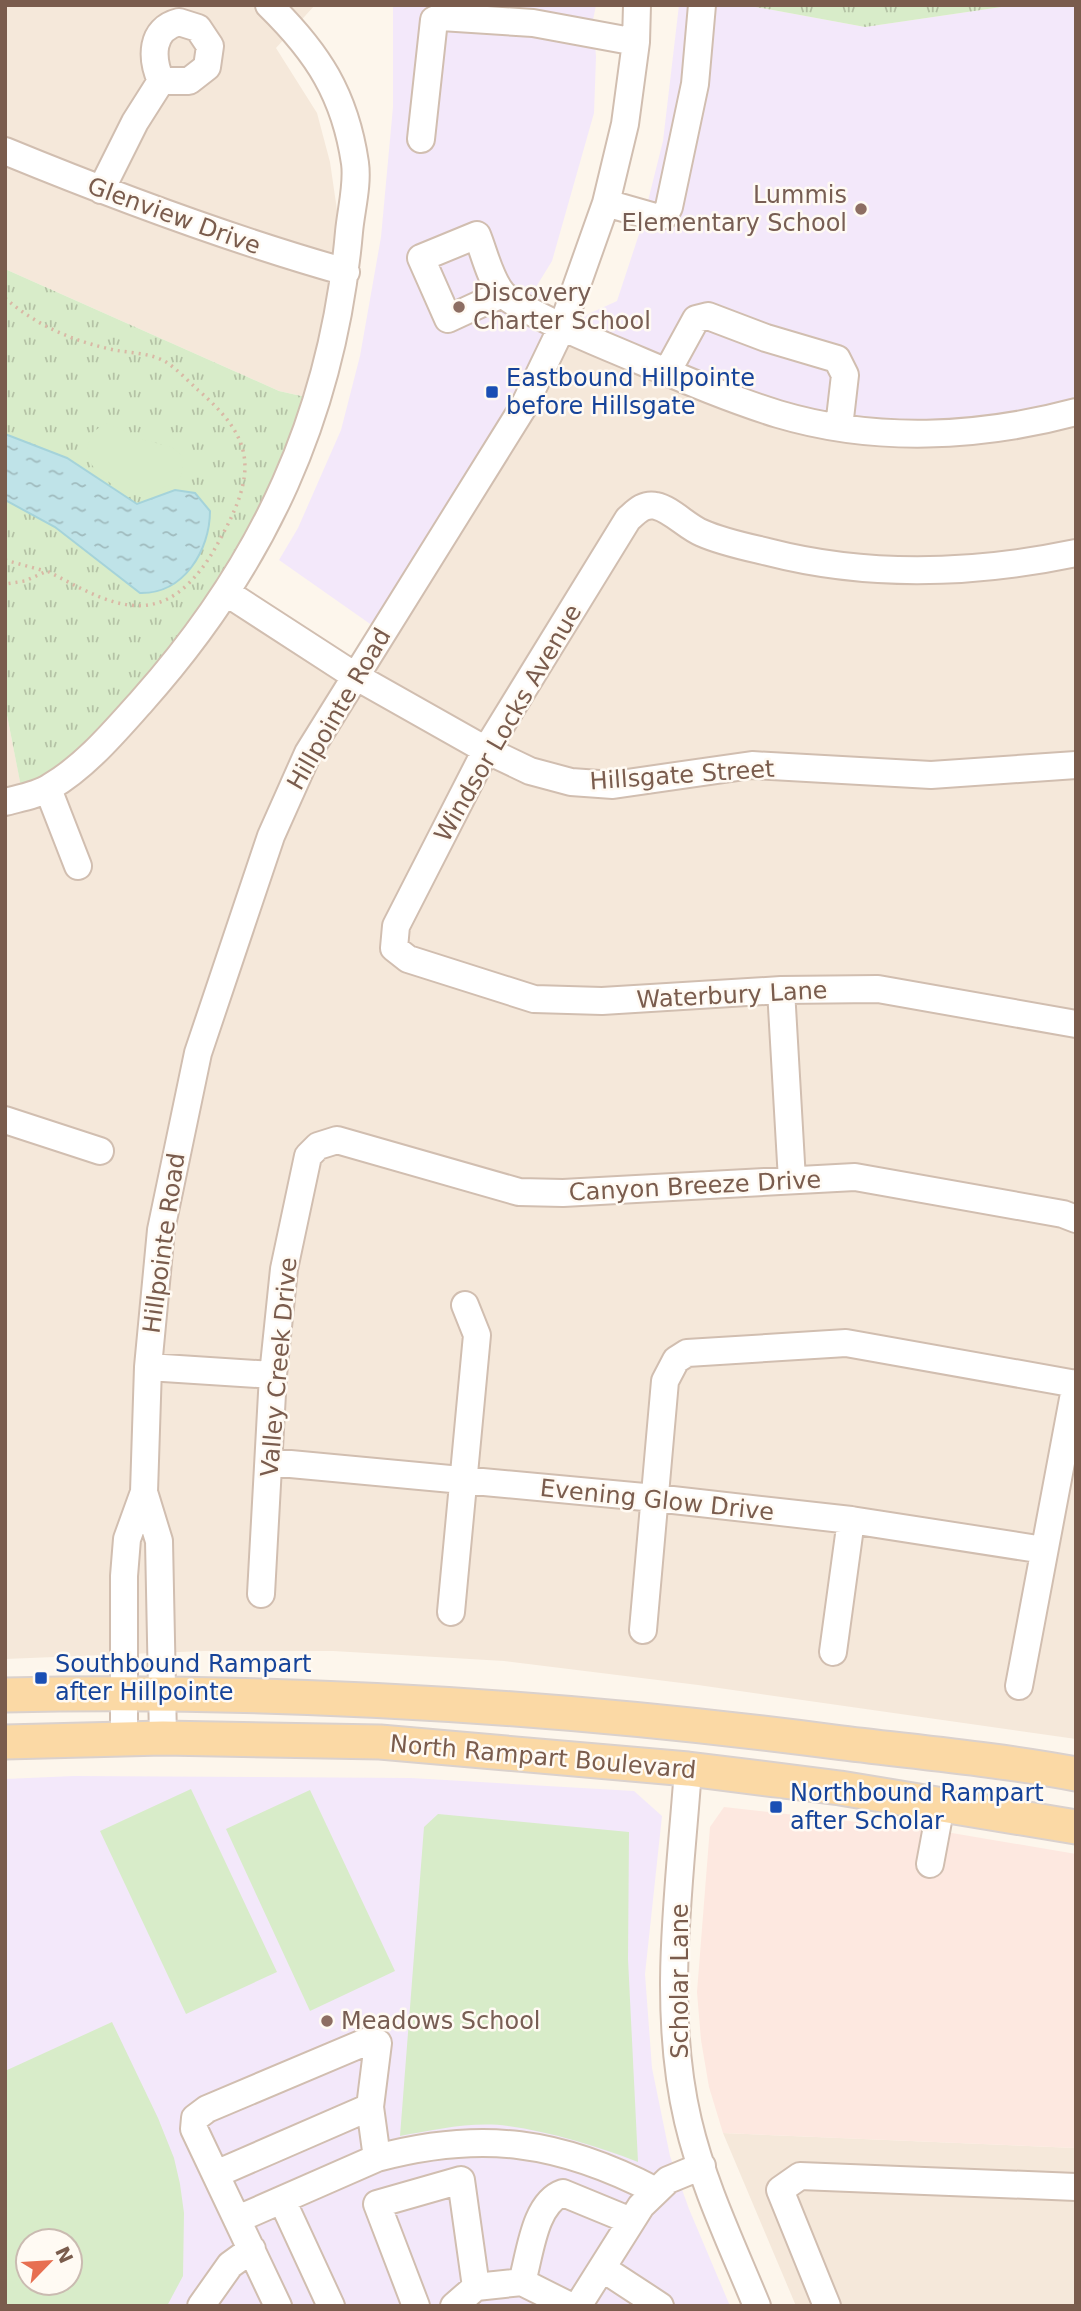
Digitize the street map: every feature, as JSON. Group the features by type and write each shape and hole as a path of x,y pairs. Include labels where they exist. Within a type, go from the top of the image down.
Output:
{"main road":[{"name":"North Rampart Boulevard","path":"5,1695 124,1692 500,1706 692,1723 1076,1774"},
{"path":"688,1769 707,1754 771,1734"},
{"name":"North Rampart Boulevard","path":"5,1742 163,1738 380,1742 688,1769 840,1788 1076,1827"}],"street":[{"path":"5,802 48,789 72,772 119,727 170,669 227,593 282,494 319,400 331,356 346,272 355,166 344,110 323,65 269,5"},
{"name":"Hillpointe Road","path":"124,1739 127,1539 144,1492 148,1367 161,1230 198,1053 239,922 271,836 309,753 524,406 562,327 606,202 625,124 636,42 637,5"},
{"path":"606,202 654,218 665,215 669,207 695,84 702,5"},
{"path":"421,138 433,20 441,17 533,23 636,42"},
{"path":"101,190 135,122 161,81"},
{"name":"Glenview Drive","path":"5,151 101,190 256,246 346,272"},
{"path":"502,294 562,327 667,372 779,414 839,427 901,434 967,433 1032,424 1076,412"},
{"path":"667,372 696,319 708,316 718,318 766,338 837,359 845,375 839,427"},
{"name":"Windsor Locks Avenue","path":"394,948 396,926 486,750 628,519 640,508 656,506 701,533 769,553 828,564 898,570 957,570 1028,563 1076,553"},
{"name":"Hillsgate Street","path":"227,593 355,676 486,750 530,771 571,782 613,785 752,765 931,775 1076,765"},
{"path":"48,789 78,866"},
{"name":"Waterbury Lane","path":"394,948 408,959 534,999 602,1001 781,990 878,989 1076,1024"},
{"path":"781,990 792,1180"},
{"path":"5,1120 100,1151"},
{"name":"Canyon Breeze Drive","path":"318,1146 337,1140 519,1192 563,1193 855,1177 1063,1214 1076,1219"},
{"name":"Valley Creek Drive","path":"261,1594 273,1375 285,1269 308,1156 318,1146"},
{"path":"451,1612 477,1335 465,1305"},
{"path":"643,1630 665,1381 676,1360 687,1353 846,1343 1076,1383 1019,1686"},
{"path":"148,1367 273,1375"},
{"name":"Evening Glow Drive","path":"270,1462 655,1498 851,1520 1044,1550"},
{"name":"Hillpointe Road","path":"144,1492 159,1541 163,1738"},
{"path":"833,1652 851,1520"},
{"name":"Scholar Lane","path":"688,1769 674,1955 676,2041 688,2120 713,2202 757,2306"},
{"path":"930,1864 941,1805"},
{"path":"278,2306 194,2129 195,2118 207,2109 368,2041 378,2043 370,2107 377,2158"},
{"path":"216,2174 370,2107"},
{"path":"238,2219 377,2158 411,2148 461,2141 515,2144 567,2152 610,2167 656,2191"},
{"path":"578,2306 631,2221 656,2191 668,2180 702,2166"},
{"path":"827,2306 780,2190 800,2176 1076,2187"},
{"path":"416,2306 377,2204 461,2180 476,2287"},
{"path":"522,2282 544,2207 552,2197 563,2193 631,2221"},
{"path":"282,2200 331,2306"},
{"path":"201,2306 230,2265 252,2249"},
{"path":"602,2268 660,2306"},
{"path":"454,2306 476,2287 522,2282 570,2306"}],"path":[{"path":"5,298 24,314 63,334 167,363 234,426 247,469 238,505 212,555 188,584 165,602 141,607 107,600 47,571 5,560"},
{"path":"5,584 25,581 47,571"}],"shaded area":[{"path":"5,5 315,5 276,48 317,113 330,162 346,272 319,400 279,391 5,269"},
{"name":"Lummis Elementary School","path":"393,5 596,5 593,20 596,57 594,113 552,261 536,287 562,326 617,301 642,225 663,141 679,5 745,5 865,27 1015,5 1076,5 1076,412 835,427 562,327 383,633 279,560 298,528 341,430 360,356 381,237 393,107"},
{"path":"562,327 1076,412 1076,1739 698,1685 504,1661 333,1651 204,1651 5,1659 5,705 23,796 227,593 356,675"},
{"name":"Meadows School","path":"74,1776 411,1778 634,1791 662,1816 645,1974 652,2068 670,2156 730,2306 5,2306 5,1779"},
{"path":"724,1807 946,1832 1076,1854 1076,2148 723,2133 709,2087 697,1992 710,1827"},
{"path":"723,2133 1076,2148 1076,2306 796,2306"}],"green space":[{"path":"745,5 1015,5 865,27"},
{"path":"5,269 279,391 319,400 283,493 119,727 23,797 5,705"},
{"path":"107,423 141,439 171,447 182,455 184,463 180,478 158,490 133,495 106,480 90,462 88,448 94,431"},
{"path":"191,1789 277,1972 186,2014 100,1831"},
{"path":"310,1790 395,1971 310,2011 226,1829"},
{"path":"438,1814 629,1832 628,1959 638,2162 574,2140 508,2126 467,2125 400,2136 424,1827"},
{"path":"112,2022 174,2158 184,2213 183,2276 167,2306 5,2306 5,2071"}],"water":[{"path":"5,434 67,458 137,504 175,490 195,493 210,511 205,540 192,567 170,586 140,593 55,527 5,500"}],"place":[{"name":"Lummis Elementary School","path":"861,209"},
{"name":"Discovery Charter School","path":"459,307"},
{"name":"Eastbound Hillpointe before Hillsgate","path":"492,392"},
{"name":"Southbound Rampart after Hillpointe","path":"41,1678"},
{"name":"Northbound Rampart after Scholar","path":"776,1807"},
{"name":"Meadows School","path":"327,2021"}]}
